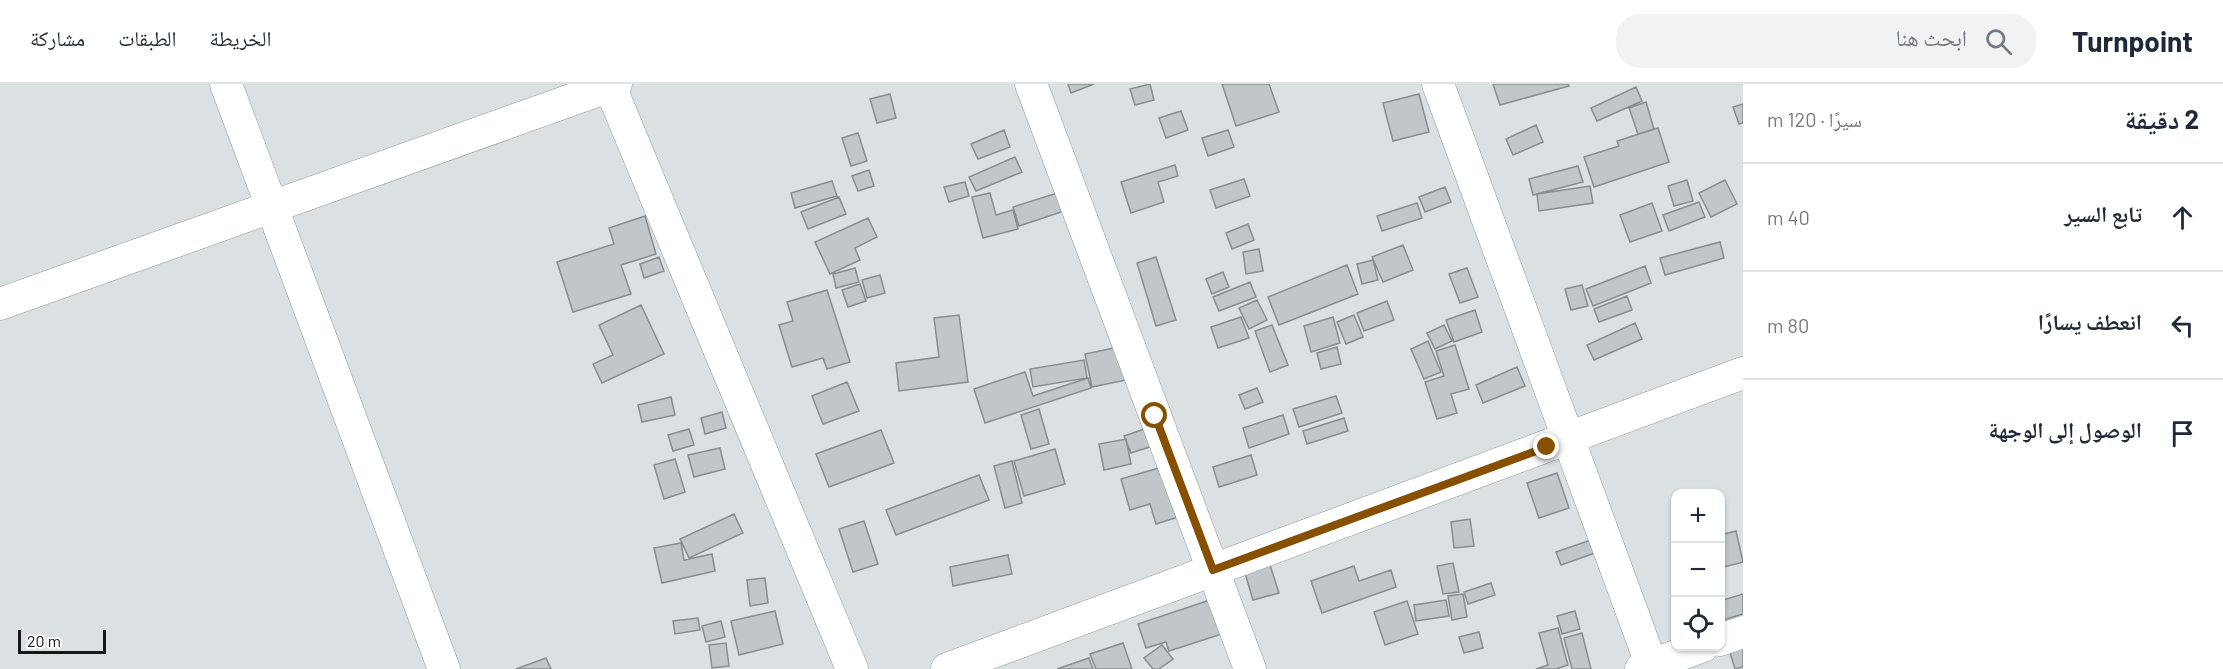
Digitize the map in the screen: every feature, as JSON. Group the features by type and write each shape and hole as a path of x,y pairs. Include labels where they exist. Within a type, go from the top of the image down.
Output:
{"street":[{"path":"226,84 444,669"},
{"path":"1031,84 1250,669"},
{"path":"1438,84 1569,438 1649,668 1691,651"},
{"path":"0,304 611,85 852,669"},
{"path":"947,669 1743,373"},
{"path":"1725,638 1743,632"}],"building":[{"path":"1068,84 1094,84 1071,93"},
{"path":"1150,84 1154,100 1135,105 1130,89"},
{"path":"1222,84 1269,84 1279,112 1236,126"},
{"path":"1493,84 1568,84 1569,86 1500,105"},
{"path":"1636,87 1642,101 1597,121 1591,108"},
{"path":"890,94 896,118 877,123 870,99"},
{"path":"1419,94 1429,132 1393,141 1383,103"},
{"path":"1646,102 1654,129 1638,134 1629,108"},
{"path":"1743,104 1743,123 1739,124 1733,107"},
{"path":"1181,111 1188,130 1166,138 1159,118"},
{"path":"1536,125 1543,142 1513,155 1506,139"},
{"path":"1658,128 1669,162 1594,187 1584,157 1619,146 1617,141"},
{"path":"1004,130 1010,147 978,159 971,144"},
{"path":"1228,130 1234,147 1208,156 1202,138"},
{"path":"858,133 867,161 851,166 842,138"},
{"path":"1015,157 1022,172 976,191 969,177"},
{"path":"1175,165 1178,176 1158,182 1164,202 1131,213 1121,182"},
{"path":"1578,166 1583,182 1533,195 1529,179"},
{"path":"869,170 874,186 858,191 852,176"},
{"path":"1244,179 1250,196 1216,208 1210,190"},
{"path":"1687,180 1693,201 1674,206 1668,186"},
{"path":"1725,180 1737,204 1711,217 1699,193"},
{"path":"832,181 837,196 795,208 791,193"},
{"path":"965,182 969,196 949,202 944,187"},
{"path":"1590,186 1593,203 1539,211 1537,194"},
{"path":"1445,187 1451,202 1425,212 1419,197"},
{"path":"1067,190 1073,208 1019,226 1013,207"},
{"path":"990,193 996,215 1013,210 1018,229 983,238 972,197"},
{"path":"839,197 846,214 808,229 801,212"},
{"path":"1699,202 1705,217 1669,231 1663,215"},
{"path":"1417,203 1422,218 1382,231 1377,216"},
{"path":"1652,203 1662,231 1630,242 1620,215"},
{"path":"645,216 656,254 621,265 631,294 573,312 557,262 614,244 609,228"},
{"path":"868,218 877,237 855,248 860,260 830,274 815,242"},
{"path":"1248,224 1254,240 1232,249 1226,233"},
{"path":"1720,242 1724,258 1665,275 1660,258"},
{"path":"1403,245 1413,270 1383,282 1372,257"},
{"path":"1259,249 1263,271 1246,274 1243,252"},
{"path":"659,257 664,271 644,278 640,264"},
{"path":"1156,257 1176,320 1156,326 1137,263"},
{"path":"1373,260 1378,280 1362,284 1357,264"},
{"path":"1347,265 1358,294 1279,325 1268,297"},
{"path":"1645,266 1651,283 1593,306 1586,289"},
{"path":"855,268 859,282 836,288 833,274"},
{"path":"1467,268 1478,297 1460,303 1449,274"},
{"path":"1223,272 1229,287 1212,294 1206,279"},
{"path":"880,275 885,293 867,298 862,280"},
{"path":"1250,282 1256,297 1219,311 1213,297"},
{"path":"860,284 866,301 848,307 842,290"},
{"path":"1582,285 1588,306 1571,310 1565,289"},
{"path":"827,290 850,362 827,369 823,358 792,367 779,325 793,321 787,302"},
{"path":"1627,296 1632,310 1599,322 1594,309"},
{"path":"1257,300 1267,320 1249,329 1239,308"},
{"path":"1387,301 1394,320 1364,331 1357,313"},
{"path":"641,305 664,354 602,383 593,364 613,355 599,325"},
{"path":"1475,310 1482,332 1454,342 1446,320"},
{"path":"959,315 968,382 899,391 896,363 939,357 934,318"},
{"path":"1354,315 1363,337 1346,344 1337,322"},
{"path":"1241,317 1249,338 1218,348 1211,327"},
{"path":"1333,317 1340,343 1311,352 1304,326"},
{"path":"1635,323 1642,339 1594,360 1587,345"},
{"path":"1272,325 1288,365 1270,372 1255,331"},
{"path":"1444,325 1452,341 1435,349 1427,333"},
{"path":"1428,341 1441,372 1424,379 1411,349"},
{"path":"1455,345 1469,389 1451,394 1457,413 1437,419 1425,382 1444,376 1436,351"},
{"path":"1124,346 1131,379 1092,387 1085,354"},
{"path":"1337,347 1341,364 1321,369 1317,353"},
{"path":"1084,360 1087,378 1033,387 1030,369"},
{"path":"1517,367 1525,386 1483,403 1476,385"},
{"path":"1025,372 1033,396 1088,378 1091,388 985,423 974,389"},
{"path":"847,382 859,411 823,424 812,396"},
{"path":"1257,388 1263,402 1245,409 1239,395"},
{"path":"1336,396 1342,413 1299,427 1293,409"},
{"path":"671,397 675,415 642,422 638,405"},
{"path":"1039,409 1049,444 1031,449 1021,415"},
{"path":"722,412 726,428 705,434 701,418"},
{"path":"1283,415 1289,434 1249,448 1243,428"},
{"path":"1344,418 1348,431 1307,444 1303,431"},
{"path":"1159,424 1165,442 1131,453 1124,436"},
{"path":"689,429 694,445 673,451 668,435"},
{"path":"881,430 894,463 829,487 816,454"},
{"path":"1126,439 1131,464 1104,470 1099,444"},
{"path":"720,448 725,469 694,477 688,455"},
{"path":"1055,449 1065,484 1024,496 1014,461"},
{"path":"1251,455 1257,475 1219,487 1213,467"},
{"path":"675,459 685,492 664,499 654,465"},
{"path":"1012,461 1022,503 1005,508 994,466"},
{"path":"1176,463 1191,513 1156,524 1150,504 1130,510 1121,479"},
{"path":"1557,473 1569,508 1539,518 1527,483"},
{"path":"979,475 989,500 896,535 886,510"},
{"path":"734,514 743,533 689,558 680,539"},
{"path":"1470,519 1474,546 1454,548 1451,522"},
{"path":"864,521 878,564 853,572 839,529"},
{"path":"1736,531 1743,562 1725,567 1725,534"},
{"path":"1591,540 1595,553 1561,565 1556,552"},
{"path":"681,543 684,560 712,554 715,571 662,583 654,548"},
{"path":"1008,555 1012,574 953,586 950,567"},
{"path":"1453,563 1459,592 1443,594 1437,566"},
{"path":"1270,565 1279,593 1253,600 1245,573"},
{"path":"1354,566 1359,581 1391,570 1396,587 1322,613 1311,581"},
{"path":"765,578 768,603 750,606 747,580"},
{"path":"1491,583 1495,595 1468,604 1464,592"},
{"path":"1463,594 1467,617 1452,620 1448,596"},
{"path":"1743,594 1743,614 1725,619 1725,599"},
{"path":"1219,597 1231,631 1169,651 1166,642 1146,648 1138,624"},
{"path":"1446,600 1449,616 1416,621 1414,605"},
{"path":"1407,601 1418,634 1385,645 1374,612"},
{"path":"775,611 783,644 739,655 731,621"},
{"path":"1575,611 1580,629 1562,634 1557,616"},
{"path":"698,618 700,630 675,634 673,621"},
{"path":"721,621 725,637 706,642 702,626"},
{"path":"1558,628 1568,665 1556,669 1536,669 1548,665 1539,633"},
{"path":"1479,632 1483,648 1464,653 1459,637"},
{"path":"1582,633 1591,669 1572,669 1564,638"},
{"path":"726,643 729,666 712,668 709,645"},
{"path":"1123,643 1132,669 1096,669 1090,654"},
{"path":"1162,645 1173,659 1159,669 1153,669 1144,658"},
{"path":"1743,645 1743,667 1735,669 1729,650"},
{"path":"546,658 551,669 516,669"},
{"path":"1089,658 1093,669 1057,669"}],"route":[{"path":"1155,416 1213,570 1547,447"}]}
